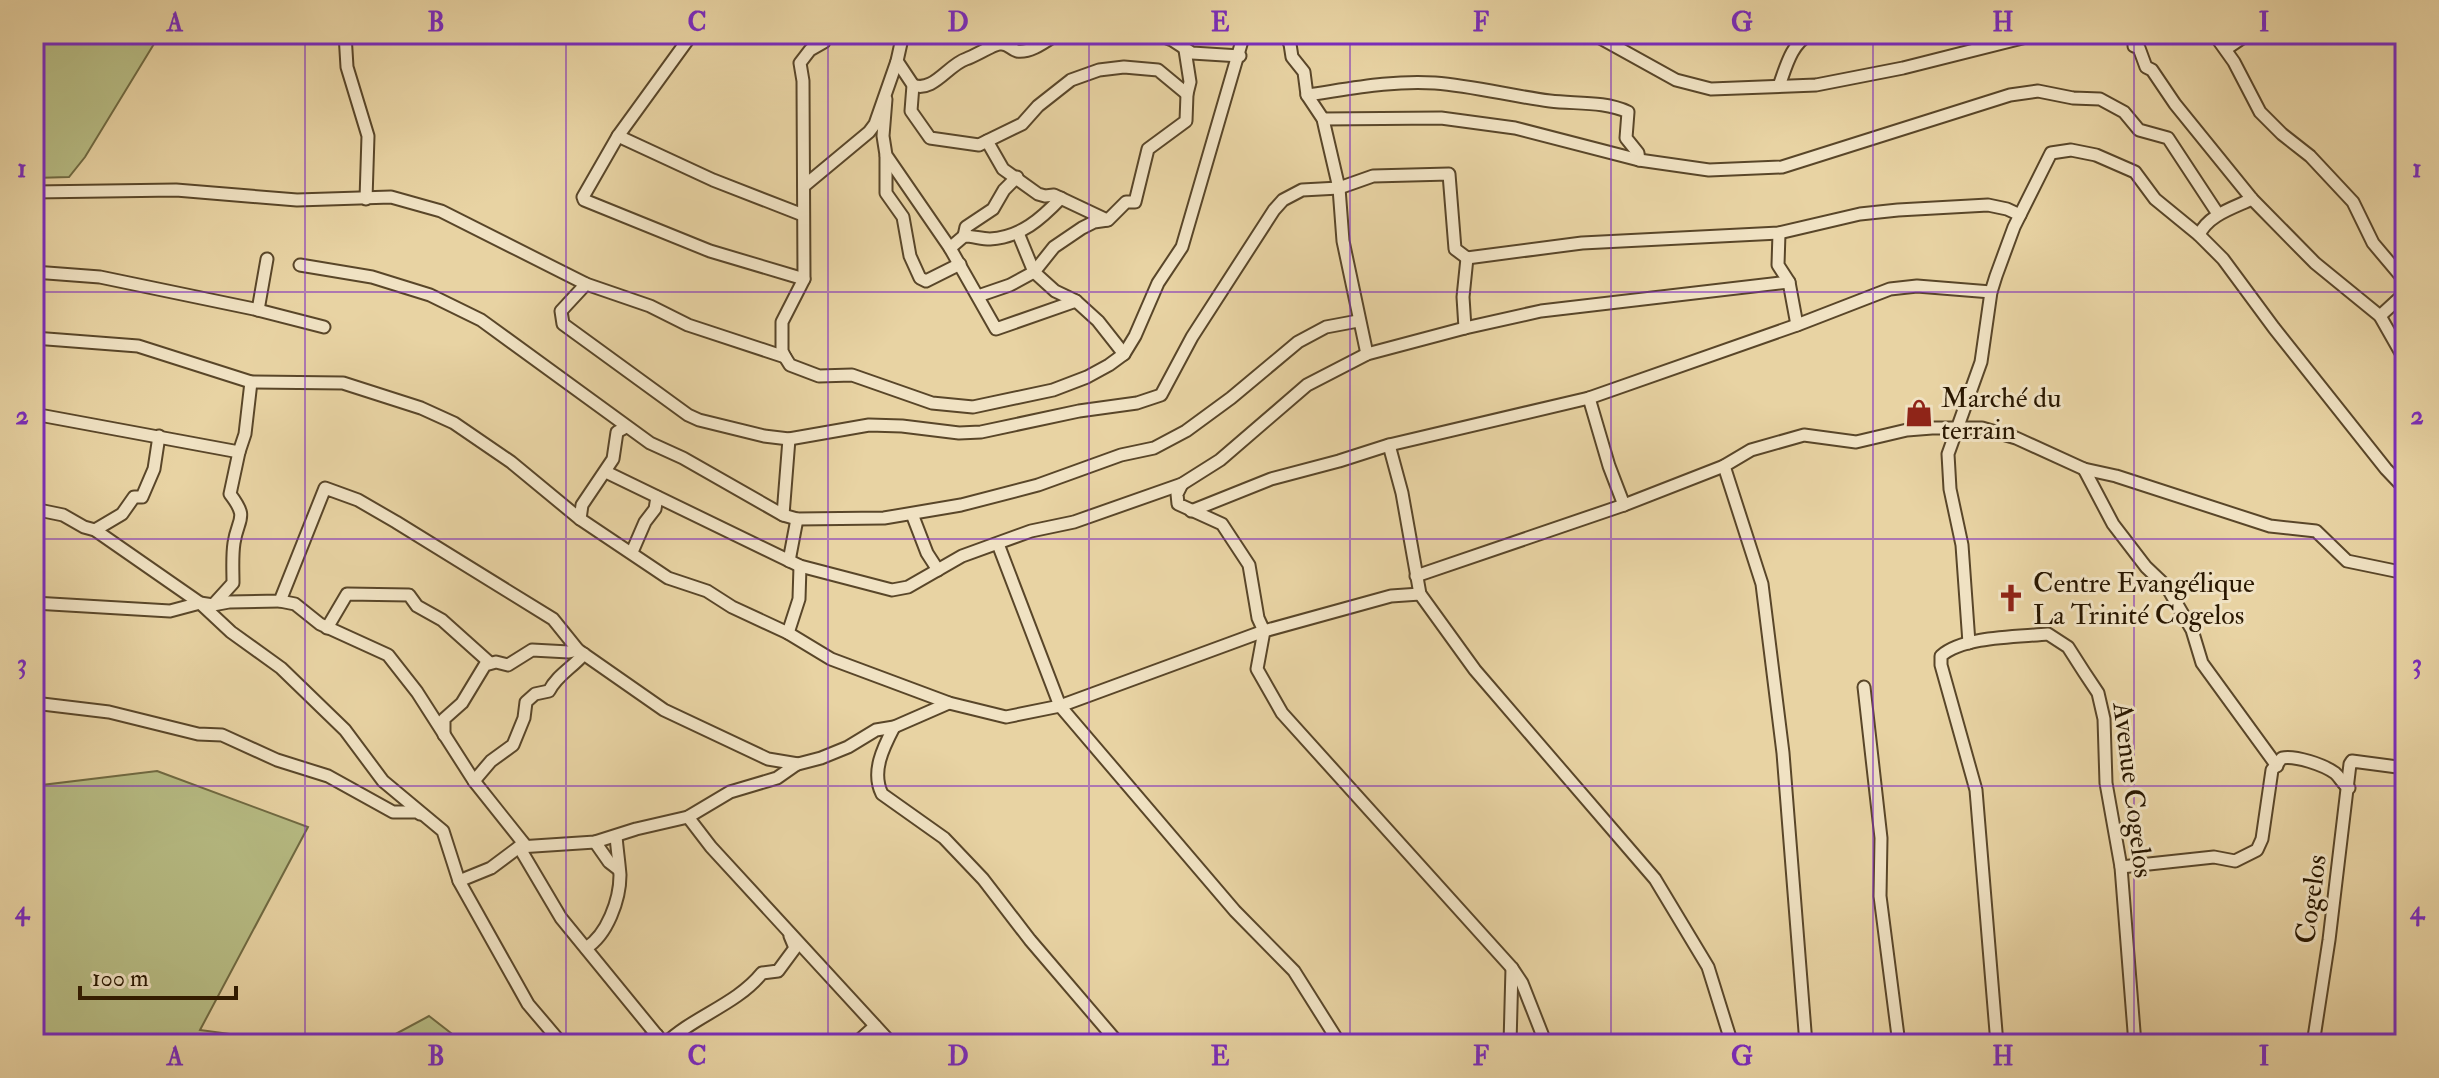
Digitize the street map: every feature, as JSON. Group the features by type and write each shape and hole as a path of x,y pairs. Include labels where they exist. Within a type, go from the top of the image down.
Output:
{"street":[{"path":"345,34 347,67 368,136 366,199"},
{"path":"692,34 618,136 584,200 710,251 804,279"},
{"path":"821,34 824,42 810,50 800,63 803,81 804,279 782,322 782,351 790,365 819,376 852,375 932,403 973,407 1053,390 1087,377 1124,354 1158,283 1182,247 1244,34"},
{"path":"804,186 869,132 886,99 903,34"},
{"path":"913,85 922,87 931,84 959,62 993,46 1007,45 1019,51 1026,50 1043,44 1057,34"},
{"path":"1089,34 1104,34"},
{"path":"1157,34 1200,55 1240,56"},
{"path":"1280,34 1285,35 1290,44 1292,57 1304,72 1307,95 1323,119 1339,188 1343,241 1367,354"},
{"path":"1593,34 1676,80 1711,89 1816,85 1903,68 2002,39 2038,34"},
{"path":"1779,86 1790,56 1802,38 1810,34"},
{"path":"2134,34 2134,46 2139,48 2146,67 2152,70 2175,104 2252,199 2315,263 2380,316 2405,360"},
{"path":"2214,34 2226,49 2260,112 2310,156 2353,202 2373,243 2405,281"},
{"path":"2226,49 2248,34"},
{"path":"978,296 1010,285 1034,272 1054,247 1094,222 1108,220 1126,202 1135,202 1148,149 1186,121 1190,82 1185,50"},
{"path":"897,61 913,85 911,111 930,138 979,145 1022,124 1038,106 1071,80 1090,71 1124,67 1158,70 1187,94"},
{"path":"1307,95 1398,82 1432,83 1464,85 1547,101 1616,106 1628,112 1626,138 1638,153 1639,160"},
{"path":"1323,119 1441,118 1515,128 1639,160 1709,170 1782,167 2010,95 2038,91 2073,98 2100,99 2124,112 2139,130 2168,138 2218,214"},
{"path":"886,99 883,136 886,193 903,217 907,247 920,278 926,281 960,264"},
{"path":"618,136 713,180 803,215"},
{"path":"987,141 1003,169 1038,194 1061,198 1108,220"},
{"path":"1997,1044 1976,790 1941,665 1941,656 1947,650 1969,643 1962,545 1950,489 1948,454 1981,362 1991,292 2020,215 2046,158 2057,150 2071,150 2096,155 2135,172 2155,199 2223,259 2274,328 2405,489"},
{"path":"886,155 950,248 998,330 1076,301"},
{"path":"586,284 561,311 563,324 688,415 749,434 789,439 869,425 981,432 1155,399 1166,389 1192,337 1274,210 1283,200 1302,190 1339,188 1373,176 1449,174 1455,249 1467,258 1582,243 1779,233 1860,214 1898,210 1988,205 2020,215"},
{"path":"950,248 964,236 966,227 993,209 1004,190 1017,177"},
{"path":"34,192 176,190 297,200 391,197 441,211 586,284 650,306 688,325 785,357"},
{"path":"964,236 985,239 1018,233 1047,214 1061,198"},
{"path":"2199,235 2202,228 2218,214 2252,199"},
{"path":"1018,233 1034,272 1055,291 1076,301 1098,321 1124,354"},
{"path":"1779,233 1778,265 1789,282 1797,325"},
{"path":"1465,328 1463,297 1467,258"},
{"path":"258,310 267,259"},
{"path":"300,265 386,281 430,295 481,320 650,443 683,458 783,515 797,519 884,518 961,505 1038,485 1121,455 1154,448 1208,415 1298,342 1326,327 1358,321"},
{"path":"34,272 100,277 324,327"},
{"path":"606,472 794,564 892,590 908,587 962,556 1031,531 1074,522 1182,484 1220,460 1307,385 1367,354 1541,311 1789,282"},
{"path":"1191,511 1271,479 1389,445 1589,398 1890,289 1917,286 1991,292"},
{"path":"2380,316 2404,292"},
{"path":"34,338 138,346 251,382 343,383 421,408 454,423 511,462 580,519 668,578 707,591 831,659 949,703 1006,717 1060,706 1264,631 1391,596 1420,594"},
{"path":"213,605 233,583 234,541 243,520 241,508 230,494 245,434 251,382"},
{"path":"1589,398 1624,505"},
{"path":"34,414 239,452"},
{"path":"580,519 582,505 613,459 617,432 626,427"},
{"path":"1416,576 1624,505 1724,466 1751,450 1804,435 1856,442 1907,430 1957,428 1982,428 2016,438 2084,469 2162,490 2270,526 2316,531 2347,561 2400,572 2405,561"},
{"path":"95,530 122,514 134,497 142,497 154,469 159,436"},
{"path":"783,515 789,439"},
{"path":"1389,445 1402,493 1420,594 1475,670 1655,879 1708,967 1732,1044"},
{"path":"1724,466 1762,584 1783,753 1806,1044"},
{"path":"2084,469 2113,524 2146,567 2167,587 2192,630 2202,663 2277,766"},
{"path":"1182,484 1177,494 1178,504 1222,524 1249,565 1258,618 1264,631 1257,669 1282,713 1512,968 1522,983 1546,1044"},
{"path":"280,601 325,488 358,500 553,619 581,652 664,710 768,759 798,764"},
{"path":"632,552 638,545 645,522 655,509 657,497"},
{"path":"34,509 63,515 95,530 200,603 231,632 281,668 345,730 383,781 443,831 459,881 528,1004 562,1044"},
{"path":"912,514 927,553 938,570"},
{"path":"788,633 799,599 794,564 797,519"},
{"path":"998,544 1060,706 1235,911 1294,971 1340,1044"},
{"path":"327,628 347,594 409,595 417,606 442,620 490,663 508,665 525,651 532,650 581,652"},
{"path":"34,603 170,611 200,603 280,601 295,604 327,628 388,655 412,685 474,781 522,846 561,918 662,1041"},
{"name":"Avenue Cogelos","path":"1969,643 2048,634 2068,647 2098,693 2104,719 2106,783 2121,867 2135,1044"},
{"path":"474,781 491,761 513,745 526,702 535,694 549,691 555,678 573,667 581,652"},
{"path":"444,736 445,717 462,703 481,669 490,663"},
{"path":"1864,687 1881,838 1880,896 1899,1044"},
{"path":"34,703 109,712 198,734 222,735 277,760 328,776 393,812 417,812 443,831"},
{"path":"459,881 491,868 522,846 595,842 688,817 730,792 777,778 798,764 848,747 876,730 894,727 949,703"},
{"path":"894,727 876,774 882,794 944,838 1119,1044"},
{"path":"2121,867 2214,857 2235,861 2257,850 2262,839 2271,775 2282,758 2293,756 2336,773 2343,785 2349,788"},
{"path":"768,759 776,768 777,778"},
{"name":"Cogelos","path":"2313,1044 2352,761 2405,768"},
{"path":"688,817 711,847 892,1044"},
{"path":"586,948 599,939 613,908 620,876 616,836"},
{"path":"595,842 618,869"},
{"path":"637,1044 662,1041 749,989 762,973 778,971 795,948 788,932"},
{"path":"1510,1044 1512,968"},
{"path":"855,1044 875,1026"}],"green space":[{"path":"34,34 157,39 85,157 69,177 34,178"},
{"path":"157,771 308,827 200,1030 303,1044 34,1044 34,786"},
{"path":"429,1016 465,1044 377,1044"}],"place":[{"name":"Marché du terrain","path":"1919,413"},
{"name":"Centre Evangélique La Trinité Cogelos","path":"2011,598"}]}
